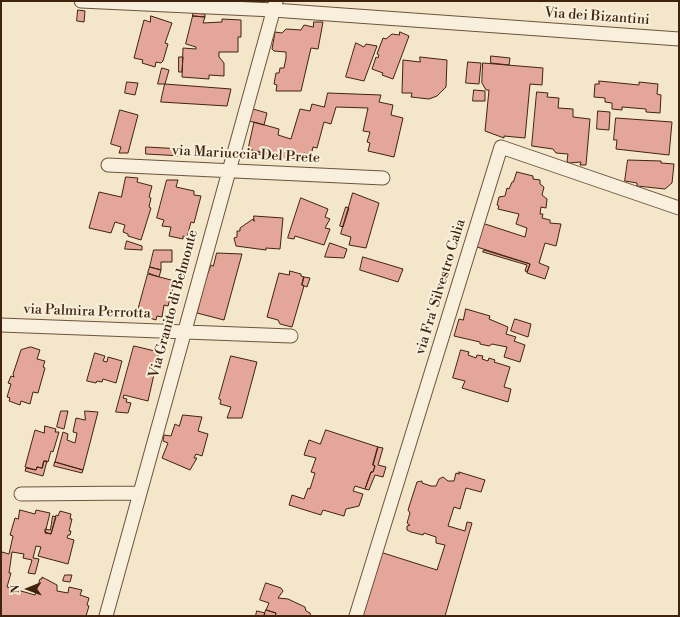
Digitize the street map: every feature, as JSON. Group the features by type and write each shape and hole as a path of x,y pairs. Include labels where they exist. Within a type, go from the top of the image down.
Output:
{"street":[{"name":"Via dei Bizantini","path":"81,1 274,6 679,39"},
{"name":"Via Granito di Belmonte","path":"106,616 274,6"},
{"name":"via Fra' Silvestro Calia","path":"356,616 501,147 679,208"},
{"name":"via Mariuccia Del Prete","path":"108,165 383,178"},
{"name":"via Palmira Perrotta","path":"1,325 291,336"},
{"path":"21,494 139,493"}],"building":[{"path":"78,10 85,11 84,22 77,21"},
{"path":"193,13 205,14 205,17 193,16"},
{"path":"151,16 172,23 165,43 168,44 163,61 161,63 156,62 155,67 142,63 143,60 134,58 144,20 150,22"},
{"path":"193,16 205,17 203,23 222,22 222,19 241,20 241,37 238,37 238,52 219,52 219,57 224,63 224,76 209,75 209,79 182,77 183,48 196,49 196,47 186,44"},
{"path":"314,22 323,22 318,49 311,48 301,91 276,91 277,85 274,84 276,73 279,73 280,68 284,68 286,52 274,51 272,49 275,32 282,33 286,29 301,30 304,25 313,27"},
{"path":"400,32 409,36 393,79 372,69 376,57 378,58 379,55 377,54 383,38 386,39 392,34 399,35"},
{"path":"356,43 364,47 366,44 377,46 364,81 346,77"},
{"path":"491,56 510,58 509,65 491,63"},
{"path":"179,57 183,57 182,72 179,72"},
{"path":"420,57 447,60 446,87 437,96 429,99 411,97 412,93 402,93 403,60 420,62"},
{"path":"468,62 481,63 479,84 466,83"},
{"path":"483,63 543,68 542,85 530,84 525,138 504,136 504,138 485,131 489,90 486,90 482,83"},
{"path":"162,68 169,70 165,84 158,84"},
{"path":"599,81 639,85 639,82 658,84 657,94 661,95 660,113 646,112 646,109 622,107 622,110 612,109 612,103 605,102 605,98 594,97 595,84 599,84"},
{"path":"127,82 138,83 135,95 125,93"},
{"path":"165,84 231,89 227,106 161,102"},
{"path":"474,90 485,91 485,101 473,101"},
{"path":"537,92 548,93 547,97 559,98 558,108 573,109 573,117 590,119 586,165 580,165 581,162 569,163 567,161 568,154 556,153 553,149 532,146"},
{"path":"328,93 381,95 379,102 393,105 391,115 403,118 394,157 368,151 370,143 367,142 370,132 363,131 368,108 336,107 331,124 324,122 317,148 313,147 311,155 304,153 302,161 286,156 286,161 276,160 277,158 267,156 268,154 248,149 254,122 279,129 278,135 291,139 300,109 310,111 312,104 324,107"},
{"path":"253,109 267,113 264,125 249,121"},
{"path":"120,110 138,115 128,153 119,153 121,147 111,144"},
{"path":"598,111 610,112 609,130 597,129"},
{"path":"616,118 672,122 669,155 616,149 617,140 614,140"},
{"path":"146,147 183,149 182,156 146,154"},
{"path":"248,149 262,153 262,155 247,151"},
{"path":"628,160 661,161 661,163 674,164 672,183 665,189 637,186 637,183 625,181"},
{"path":"517,172 533,176 533,179 540,180 540,184 544,187 542,195 547,199 546,208 541,207 540,214 543,214 542,218 550,220 550,223 561,224 556,246 545,243 539,263 549,267 545,279 527,273 530,264 474,246 482,223 525,237 527,228 516,224 519,214 498,209 499,206 497,205 499,197 505,196 507,188 509,189"},
{"path":"126,177 138,178 137,182 152,186 149,197 151,198 149,207 151,208 141,240 128,236 128,234 123,232 125,225 115,222 111,233 89,228 99,192 121,197"},
{"path":"167,180 178,180 176,187 194,191 194,195 201,196 194,223 191,222 187,237 183,236 183,239 169,236 171,227 162,226 164,220 157,218"},
{"path":"353,193 379,203 366,248 349,245 351,237 341,234"},
{"path":"301,198 328,209 325,217 330,219 325,228 330,229 324,245 295,236 294,239 288,238"},
{"path":"346,207 349,208 343,227 340,226"},
{"path":"254,216 283,218 280,249 266,248 266,250 236,246 234,238 237,237 237,231 240,231 240,228 253,219 254,221"},
{"path":"127,241 142,246 142,250 125,249"},
{"path":"330,243 347,249 344,258 325,257"},
{"path":"154,250 172,250 172,262 161,262 161,270 150,267"},
{"path":"484,250 530,264 527,272 525,271 527,265 483,252"},
{"path":"217,253 242,254 224,320 197,313 205,281 211,265 213,266"},
{"path":"363,257 403,269 398,282 360,270"},
{"path":"150,267 161,270 159,277 148,273"},
{"path":"290,271 301,274 301,276 304,277 302,285 304,286 292,327 280,324 278,320 267,317 279,273 289,275"},
{"path":"148,274 175,281 168,306 164,305 162,317 157,316 156,320 137,314"},
{"path":"304,277 310,278 307,287 302,285"},
{"path":"466,309 490,316 489,319 508,327 506,334 516,337 514,341 525,345 520,362 504,357 507,347 492,344 489,346 480,344 480,342 454,336 459,319 463,320"},
{"path":"515,319 531,324 528,337 511,331"},
{"path":"134,346 159,352 148,401 124,395 123,398 127,399 126,402 131,403 128,413 116,412"},
{"path":"31,347 40,350 37,359 45,361 43,367 45,368 38,393 33,392 30,404 21,401 20,405 9,401 10,398 7,397 11,384 8,383 11,376 14,377 13,374 21,350"},
{"path":"461,350 469,352 468,355 476,358 477,355 483,356 482,359 488,361 489,358 495,360 494,362 510,367 504,387 511,389 508,402 462,388 465,381 453,378"},
{"path":"95,353 105,356 103,361 107,362 108,357 122,361 116,383 103,379 102,382 97,381 96,383 87,381"},
{"path":"231,356 257,362 242,418 227,418 231,407 220,404 221,400 219,399"},
{"path":"61,411 68,411 64,429 57,427"},
{"path":"85,411 98,412 83,470 55,462 63,432 68,434 67,440 75,443 77,433 73,432 76,418 85,420"},
{"path":"183,415 202,417 198,431 208,434 202,456 196,454 194,458 197,458 190,470 162,458 168,443 163,441 164,435 171,436 175,424 179,426"},
{"path":"45,426 56,429 55,432 59,432 53,452 51,451 48,462 44,461 42,468 37,467 36,470 25,467 35,430 44,433"},
{"path":"326,430 378,447 373,465 375,466 373,472 371,472 365,489 355,486 353,491 363,494 359,506 346,509 344,516 323,510 321,515 289,505 292,495 304,499 308,488 310,489 315,473 311,472 316,458 304,455 309,440 320,444"},
{"path":"378,447 383,448 378,465 386,467 383,477 375,475 369,490 365,489 371,472 373,472 375,466 373,465"},
{"path":"44,461 47,461 43,476 25,471 26,468 36,470 37,467 42,468"},
{"path":"55,462 83,470 82,473 54,466"},
{"path":"459,472 485,480 481,492 466,488 460,509 454,507 448,526 465,531 467,522 472,523 445,616 360,616 380,552 437,570 445,545 436,543 436,537 407,530 407,526 410,525 407,523 410,513 408,510 417,482 422,481 422,483 436,486 439,479 443,477 448,481 454,481 456,473 459,474"},
{"path":"20,510 35,514 36,510 50,513 45,533 51,534 56,515 58,516 60,511 71,514 70,519 72,519 69,531 71,531 67,538 74,540 68,564 38,556 41,547 36,546 33,558 39,559 35,574 28,573 32,560 23,558 24,554 12,552 9,573 11,573 7,587 35,595 42,577 57,585 57,591 68,593 69,587 82,590 80,595 89,598 87,605 89,606 86,616 1,616 1,556 2,552 9,554 13,536 10,535 15,518 18,519"},
{"path":"53,516 56,517 51,534 45,532 45,529 50,530"},
{"path":"65,575 72,575 70,582 63,581"},
{"path":"266,583 281,588 283,591 278,598 288,599 305,607 306,611 310,613 311,616 275,616 276,613 266,610 269,603 260,600"},
{"path":"266,610 276,613 275,616 264,616"},
{"path":"257,611 265,613 264,616 256,616"}]}
